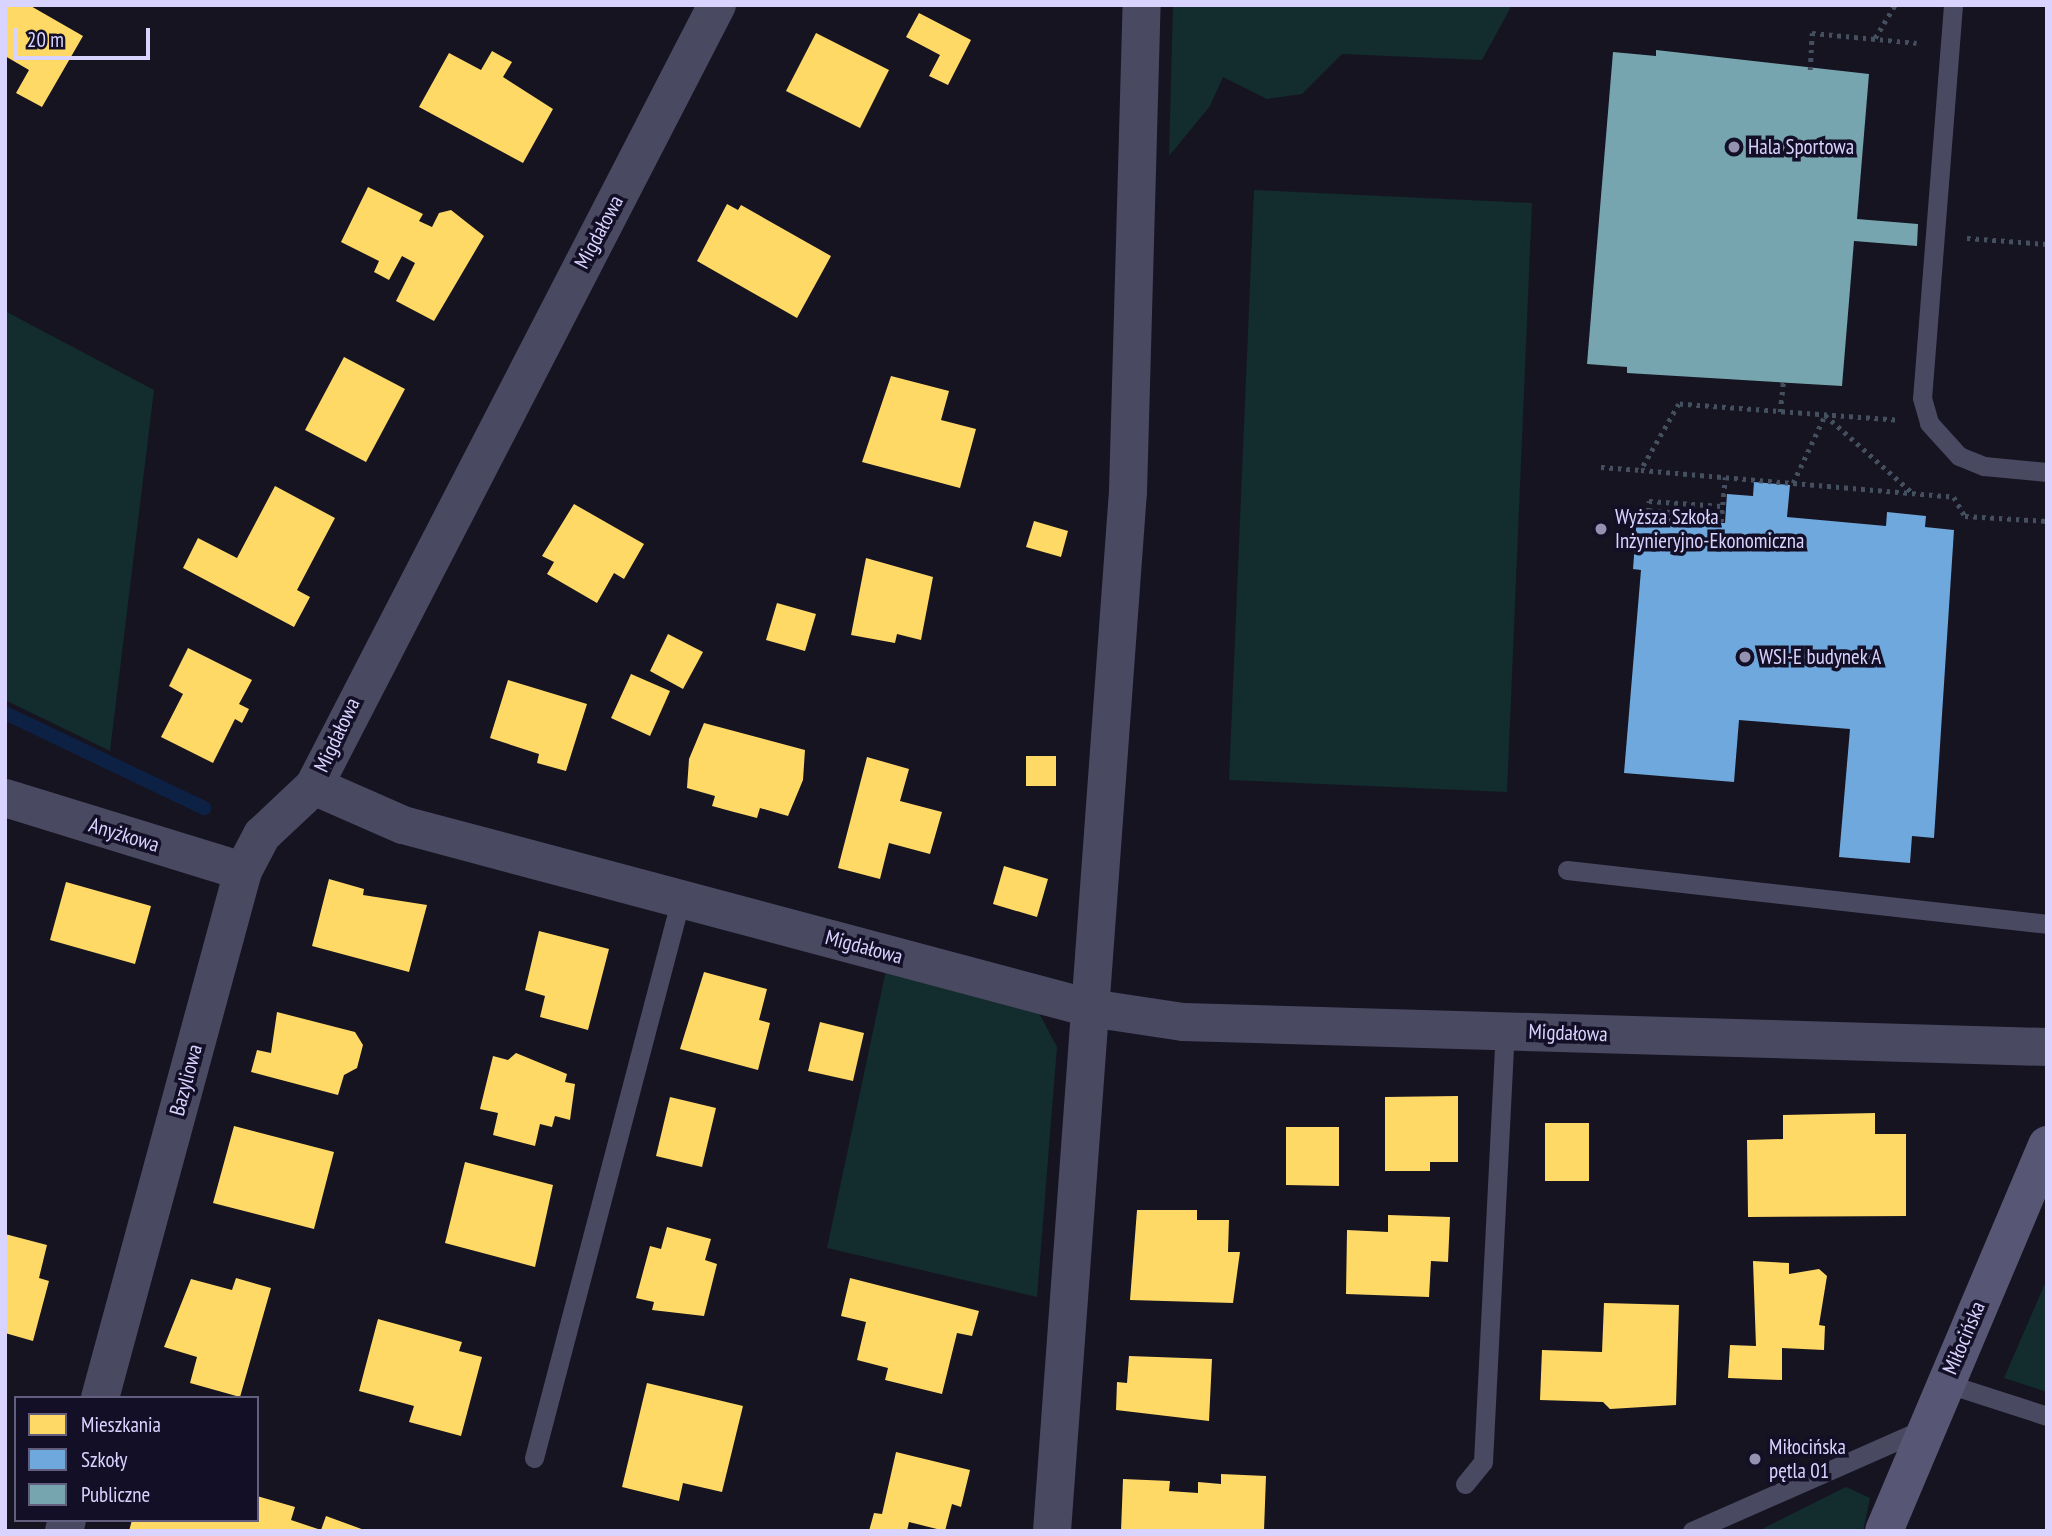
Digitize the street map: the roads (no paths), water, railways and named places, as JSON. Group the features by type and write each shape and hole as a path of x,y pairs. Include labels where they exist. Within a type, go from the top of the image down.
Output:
{"street":[{"name":"Migdałowa","path":"717,5 314,786 403,825 1090,1009 1183,1022 2047,1046"},
{"path":"1052,1531 1128,492 1142,5"},
{"name":"Bazyliowa","path":"101,1396 243,871 262,835 314,786"},
{"name":"Anyżkowa","path":"5,798 243,871"},
{"name":"Miłocińska","path":"1884,1531 2047,1145"}],"lane":[{"path":"1953,5 1936,235 1922,377 1929,423 1970,462 2047,472"},
{"path":"1567,870 2047,923"},
{"path":"534,1458 681,898"},
{"path":"1465,1484 1483,1462 1505,1031"},
{"path":"1945,1383 2047,1416"},
{"path":"1692,1531 1927,1427"}],"waterway":[{"path":"5,713 204,808"}],"place":[{"name":"Hala Sportowa","path":"1734,147"},
{"name":"Wyższa Szkoła Inżynieryjno-Ekonomiczna","path":"1601,529"},
{"name":"WSI-E budynek A","path":"1745,657"},
{"name":"Miłocińska pętla 01","path":"1755,1459"}]}
